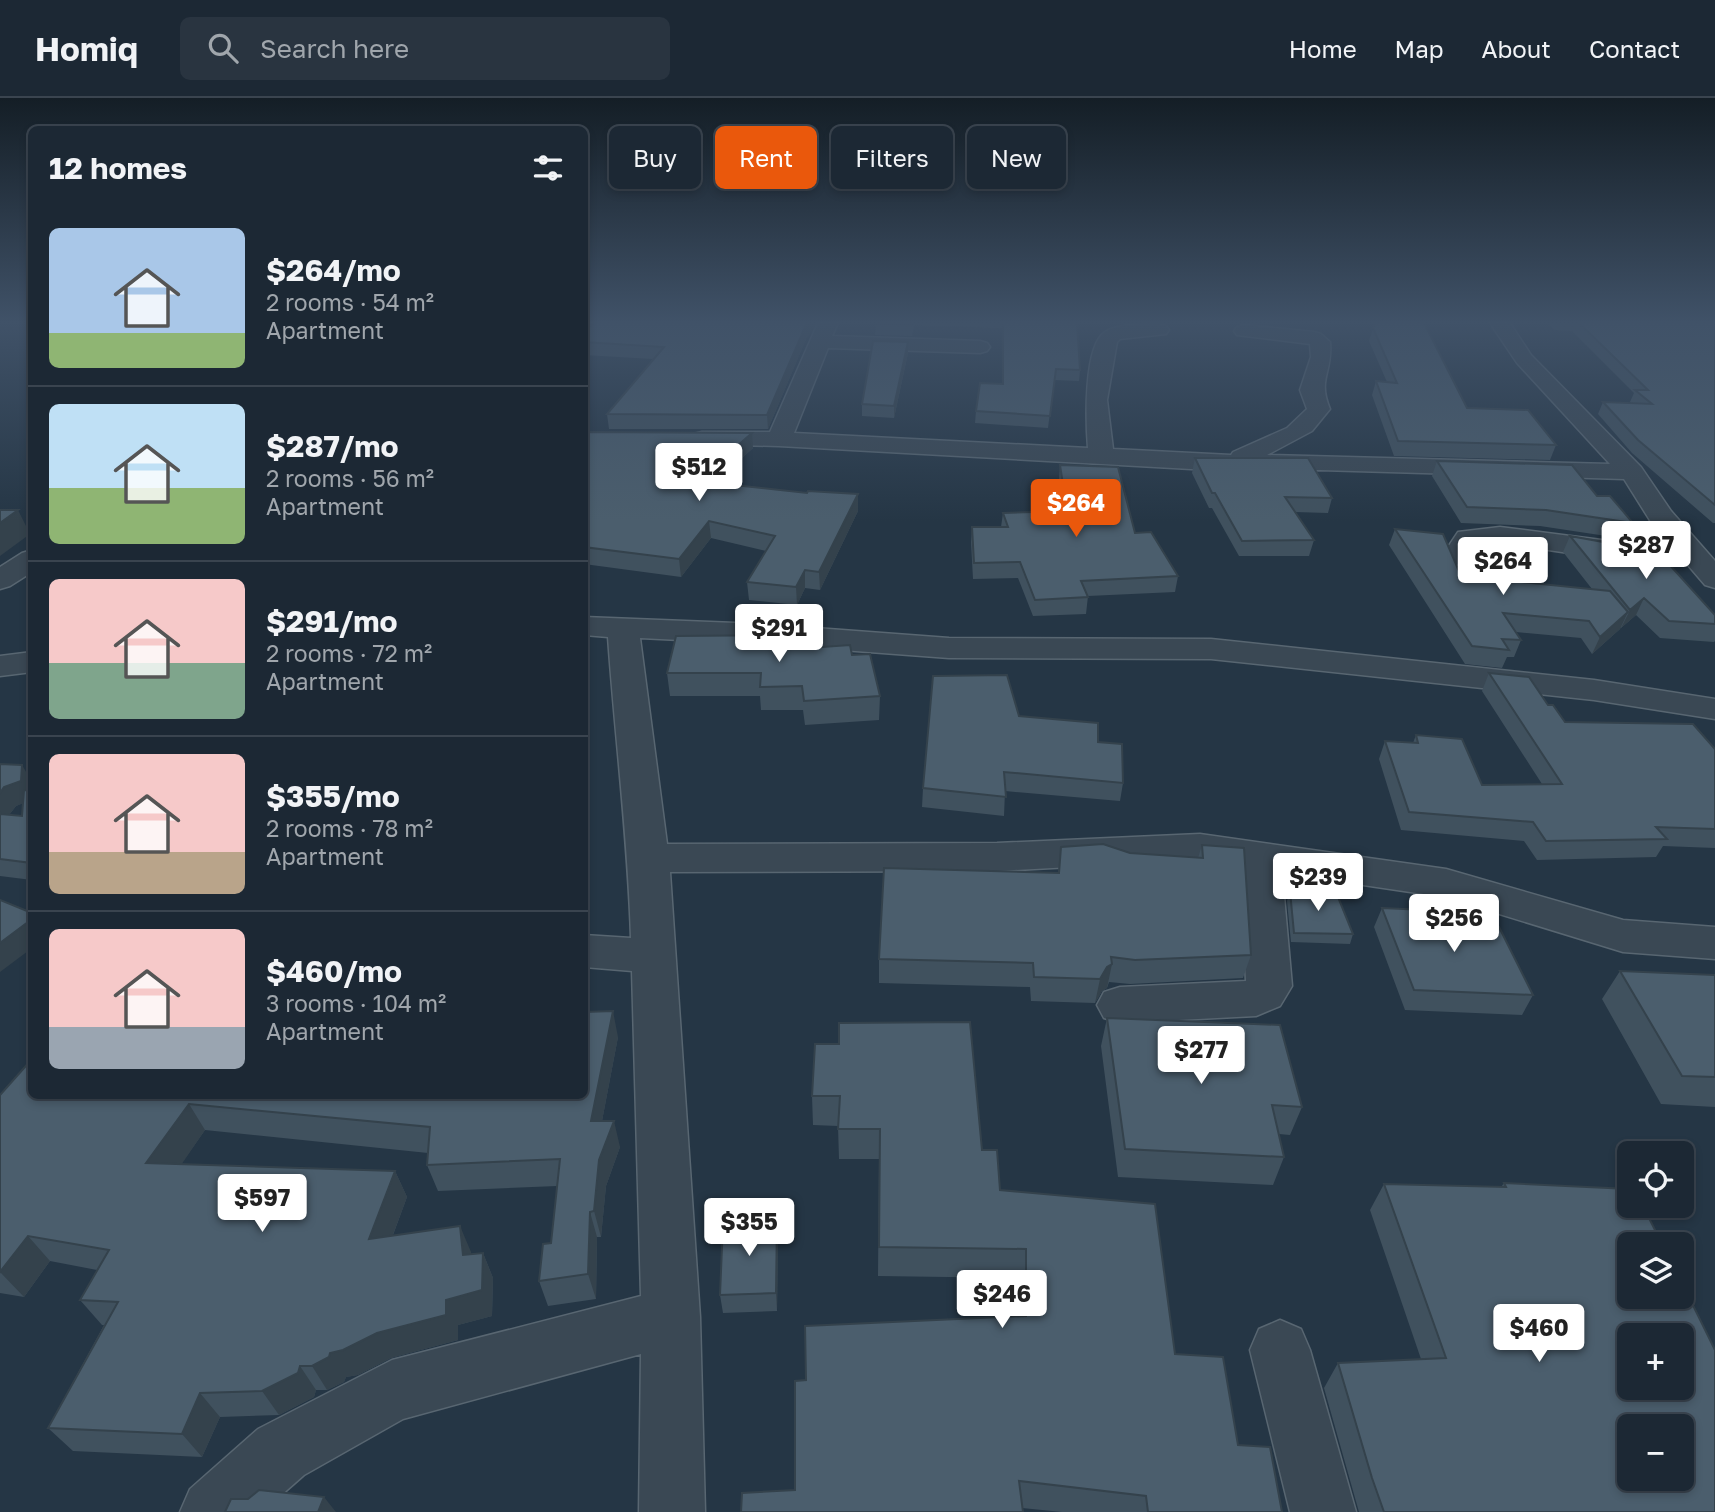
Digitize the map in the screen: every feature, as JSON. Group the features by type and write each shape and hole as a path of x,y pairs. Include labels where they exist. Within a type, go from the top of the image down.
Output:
{"street":[{"path":"779,439 800,389"},
{"path":"1098,389 1096,400 1101,458"},
{"path":"1227,463 1296,433 1312,420 1319,409 1311,389"},
{"path":"1553,389 1632,472 1661,516 1710,573"},
{"path":"682,439 779,439 1227,463 1320,462 1632,472"},
{"path":"1455,556 1468,538 1500,535 1656,558 1710,573"},
{"path":"0,580 28,562"},
{"path":"672,1512 671,1317 649,858 631,718 604,626 949,649 1211,649 1594,690 1715,709"},
{"path":"0,666 28,662"},
{"path":"649,858 997,858 1200,847 1446,883 1623,936 1715,943"},
{"path":"1120,1005 1256,998 1264,994 1269,986 1260,855"},
{"path":"588,951 653,956"},
{"path":"214,1512 281,1452 392,1391 671,1317"},
{"path":"1280,1350 1323,1512"}],"building":[{"path":"628,389 778,389 767,415 607,414"},
{"path":"865,389 898,389 894,406 862,404"},
{"path":"979,389 1053,389 1050,416 976,411"},
{"path":"1379,389 1457,389 1467,408 1528,410 1556,445 1398,441"},
{"path":"1715,389 1715,505 1638,440 1603,402 1652,404 1635,390"},
{"path":"588,432 752,433 697,481 807,493 858,494 819,572 805,570 796,587 747,582 775,536 709,521 679,559 588,548"},
{"path":"1195,458 1308,458 1332,498 1285,497 1314,540 1242,541 1215,493 1212,493"},
{"path":"1437,461 1572,465 1597,496 1610,496 1633,523 1546,510 1467,507"},
{"path":"1060,465 1118,467 1135,533 1151,532 1178,576 1081,581 1088,597 1035,600 1020,562 974,563 972,527 1008,527 1003,513 1067,511"},
{"path":"0,510 18,510 0,523"},
{"path":"1395,529 1443,534 1461,576 1610,591 1628,612 1600,637 1589,621 1503,613 1521,640 1502,639 1509,650 1472,646"},
{"path":"1570,536 1658,552 1715,615 1715,624 1669,621 1644,598 1630,610"},
{"path":"796,635 795,649 850,645 852,655 870,654 880,696 804,701 802,686 760,687 761,673 667,673 676,636"},
{"path":"1489,673 1529,677 1548,705 1553,705 1565,722 1693,724 1715,749 1715,829 1656,827 1667,839 1546,841 1533,822 1409,812 1385,741 1418,743 1416,735 1462,739 1482,785 1562,784"},
{"path":"1007,675 1019,716 1098,723 1098,742 1122,744 1123,783 1004,772 1006,797 923,788 933,676"},
{"path":"0,764 22,765 21,781 4,787 0,793"},
{"path":"24,790 28,790 28,862 0,859 0,812 22,816"},
{"path":"1103,844 1130,853 1203,858 1202,845 1244,848 1251,955 1135,960 1111,957 1112,964 1100,979 1034,977 1033,963 879,959 884,868 1059,873 1061,847"},
{"path":"1290,891 1336,892 1353,934 1294,933"},
{"path":"0,900 28,911 28,922 0,943"},
{"path":"1382,908 1447,911 1454,925 1499,927 1533,995 1414,990"},
{"path":"1620,971 1715,975 1715,1077 1682,1076"},
{"path":"613,1011 591,1121 614,1121 599,1160 594,1211 590,1212 588,1274 539,1281 543,1244 551,1243 560,1159 427,1165 430,1127 189,1104 146,1163 395,1171 369,1239 460,1226 463,1255 483,1253 482,1290 446,1300 446,1315 377,1333 343,1350 330,1353 329,1357 312,1366 300,1366 298,1373 262,1391 200,1393 182,1434 48,1428 118,1302 80,1300 109,1250 28,1236 0,1272 0,1095 28,1064 28,1099 588,1099 588,1012"},
{"path":"1107,1018 1280,1025 1302,1107 1272,1105 1284,1157 1125,1149"},
{"path":"970,1022 982,1150 997,1150 1000,1190 1155,1204 1175,1354 1223,1357 1238,1445 1270,1447 1282,1512 1148,1512 1146,1496 1019,1481 1023,1512 741,1512 742,1493 795,1490 795,1381 806,1380 805,1326 1026,1316 1026,1249 879,1247 880,1129 838,1129 840,1096 812,1096 815,1044 839,1044 839,1023"},
{"path":"1504,1183 1617,1188 1617,1218 1649,1218 1656,1232 1617,1232 1617,1309 1694,1307 1715,1350 1715,1512 1384,1512 1338,1363 1446,1358 1384,1184 1506,1187"},
{"path":"777,1220 776,1293 720,1295 723,1223"},
{"path":"259,1490 324,1497 318,1512 225,1512 231,1499 248,1499"}]}
